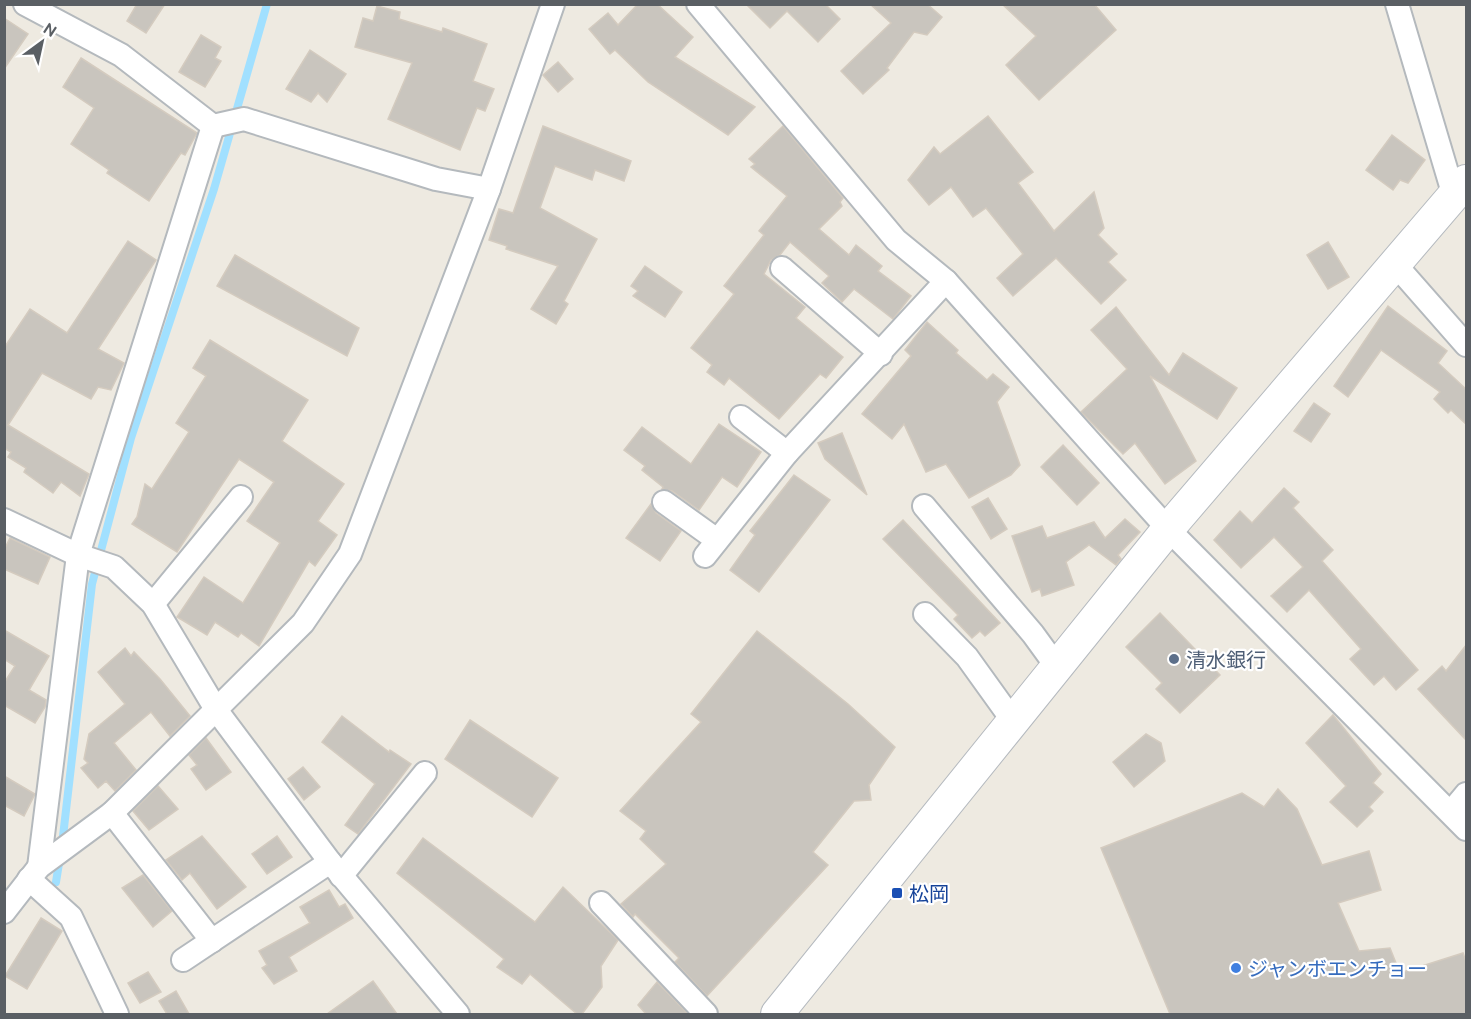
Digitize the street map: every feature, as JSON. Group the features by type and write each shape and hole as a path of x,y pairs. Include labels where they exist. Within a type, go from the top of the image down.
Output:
{"street":[{"path":"26,4 121,55 215,126"},
{"path":"4,912 37,870 112,813 303,623 350,554 489,189 553,4"},
{"path":"698,4 896,240 946,281 1168,529 1459,820 1467,794"},
{"path":"777,1014 1168,529 1394,263 1460,189 1397,4"},
{"path":"215,126 244,119 435,180 489,189"},
{"path":"117,1014 71,917 37,870 78,555 215,126"},
{"path":"1394,263 1467,345"},
{"path":"782,268 881,354"},
{"path":"664,502 711,548 787,453 881,354 946,281"},
{"path":"741,417 787,453"},
{"path":"153,604 240,497"},
{"path":"924,506 1033,634 1057,667"},
{"path":"4,520 78,555 110,566 153,604 217,711 336,869 458,1014"},
{"path":"925,614 967,657 1013,721"},
{"path":"183,960 336,869 425,773"},
{"path":"112,813 212,941"},
{"path":"601,903 706,1014"}],"building":[{"path":"137,4 165,4 146,33 127,21"},
{"path":"638,4 657,4 693,37 675,57 755,107 728,135 648,82 615,50 610,54 589,29 608,13 618,25"},
{"path":"746,4 825,4 840,19 818,42 787,11 770,28"},
{"path":"870,4 927,4 942,17 927,35 914,32 887,68 889,70 863,94 841,71 891,23"},
{"path":"1002,4 1094,4 1116,30 1039,100 1006,65 1036,36"},
{"path":"377,6 400,12 399,19 442,32 443,28 487,44 473,81 494,89 485,111 477,108 460,150 388,119 412,63 355,47 363,18 373,21"},
{"path":"4,18 28,34 4,69"},
{"path":"201,35 221,47 215,58 221,61 205,87 179,72"},
{"path":"310,50 346,74 327,102 318,93 311,102 286,89"},
{"path":"81,58 197,133 185,155 181,153 149,201 107,173 109,170 71,144 94,108 63,87"},
{"path":"558,62 573,79 558,92 543,75"},
{"path":"988,116 1033,172 1018,183 1054,231 1094,192 1104,228 1098,235 1117,254 1108,262 1126,280 1101,304 1056,258 1013,296 997,278 1023,254 986,208 973,217 951,187 929,205 908,180 934,147 940,154"},
{"path":"543,126 631,161 624,181 595,170 592,180 555,166 540,208 597,239 564,301 568,304 556,324 531,309 558,266 506,249 507,246 489,240 499,209 513,213"},
{"path":"783,126 843,198 840,202 842,206 819,229 849,255 856,245 882,266 878,271 911,296 893,319 854,289 842,302 822,283 829,276 790,242 780,255 771,260 764,274 805,307 796,318 843,357 826,378 820,374 779,419 729,378 724,385 707,372 712,365 691,348 734,294 724,286 764,235 759,231 787,196 751,167 755,164 749,159"},
{"path":"1392,135 1425,160 1408,183 1400,180 1393,190 1366,170"},
{"path":"128,241 156,260 98,349 124,363 111,390 98,387 91,399 42,373 8,425 89,474 80,496 61,482 53,493 24,472 26,468 8,457 11,452 4,448 4,348 30,309 67,333"},
{"path":"1328,242 1349,277 1328,289 1307,255"},
{"path":"235,255 359,328 347,356 217,286"},
{"path":"645,266 682,292 665,317 633,296 638,291 631,286"},
{"path":"1388,306 1447,351 1438,363 1467,390 1467,425 1451,410 1448,413 1434,399 1440,392 1381,350 1348,397 1334,386"},
{"path":"1116,307 1169,375 1183,353 1237,388 1217,419 1150,376 1196,461 1165,484 1135,443 1123,454 1081,412 1127,369 1091,330"},
{"path":"927,322 958,350 956,353 987,380 993,374 1009,387 997,402 1020,465 1011,475 969,498 946,464 926,472 904,424 892,439 862,414 911,356 905,350"},
{"path":"210,340 308,400 282,441 344,484 318,521 337,535 315,566 309,561 259,646 241,633 238,637 215,622 207,635 177,617 204,577 243,603 280,543 247,521 274,482 239,459 177,552 132,524 137,517 145,484 152,489 189,432 176,423 206,376 193,368"},
{"path":"1314,403 1330,414 1311,442 1294,431"},
{"path":"719,424 761,452 737,487 722,477 699,510 672,491 662,489 663,487 642,470 645,466 624,450 642,427 691,464"},
{"path":"842,433 867,495 825,459 818,443"},
{"path":"1063,445 1099,483 1077,505 1041,467"},
{"path":"794,475 830,500 759,592 730,570 755,535 750,531"},
{"path":"1284,488 1299,502 1293,508 1333,550 1322,561 1418,670 1396,690 1384,676 1374,685 1350,659 1361,649 1309,590 1287,612 1271,596 1303,567 1274,537 1241,568 1214,540 1240,511 1252,523"},
{"path":"988,498 1007,529 991,539 972,507"},
{"path":"651,504 656,513 681,531 660,561 626,538"},
{"path":"1125,519 1140,532 1118,555 1121,559 1116,565 1089,545 1066,562 1074,585 1042,596 1040,589 1032,592 1012,536 1042,526 1047,538 1094,522 1105,538"},
{"path":"903,520 1000,623 985,636 980,631 972,638 954,619 958,615 883,539"},
{"path":"10,538 50,557 38,584 4,569 4,550"},
{"path":"1160,613 1220,675 1180,713 1156,689 1162,683 1126,647"},
{"path":"4,630 49,656 29,690 46,700 45,707 35,723 4,705 4,683 15,666 4,659"},
{"path":"757,631 848,704 895,747 869,785 871,800 854,801 813,852 828,865 707,996 675,962 679,958 635,914 633,917 621,904 666,864 640,839 646,831 620,811 701,722 691,714"},
{"path":"1467,644 1467,741 1418,689 1442,666 1446,671"},
{"path":"125,648 131,656 134,652 160,679 190,716 170,736 151,712 114,743 136,770 115,791 106,781 98,788 81,768 88,763 84,759 89,734 125,704 98,672"},
{"path":"1333,715 1381,774 1373,783 1383,792 1369,807 1373,811 1357,827 1330,802 1346,786 1306,743"},
{"path":"342,716 389,752 390,750 411,764 358,834 345,825 375,784 322,742"},
{"path":"470,720 558,778 532,817 445,759"},
{"path":"1146,734 1161,743 1165,761 1134,787 1113,762"},
{"path":"206,738 231,772 206,790 191,769 197,765 189,755"},
{"path":"303,767 320,787 304,800 288,779"},
{"path":"4,776 35,794 24,816 4,805"},
{"path":"158,786 178,809 149,830 133,811"},
{"path":"1278,789 1297,809 1322,865 1369,851 1381,890 1338,903 1359,951 1390,948 1400,973 1463,953 1467,964 1467,1014 1170,1014 1101,848 1242,793 1264,807"},
{"path":"202,836 246,887 217,909 190,873 182,880 166,860"},
{"path":"277,836 292,857 267,874 252,854"},
{"path":"423,838 535,922 563,887 618,940 601,966 602,987 582,1014 577,1014 530,974 522,984 497,967 504,959 397,873"},
{"path":"143,875 172,911 153,927 122,888"},
{"path":"329,890 339,907 345,904 353,918 289,957 297,971 274,984 262,968 267,965 259,951 310,923 300,907"},
{"path":"41,918 62,931 27,989 5,976"},
{"path":"148,972 161,992 140,1003 128,983"},
{"path":"373,981 397,1014 327,1014"},
{"path":"657,982 688,1014 646,1014 638,1005"},
{"path":"176,991 189,1014 167,1014 159,1001"}],"waterway":[{"path":"62,845 92,584 131,438 214,189 267,4"},
{"path":"56,882 60,857"}],"place":[{"name":"清水銀行","path":"1174,659"},
{"name":"松岡","path":"897,893"},
{"name":"ジャンボエンチョー","path":"1236,968"}]}
